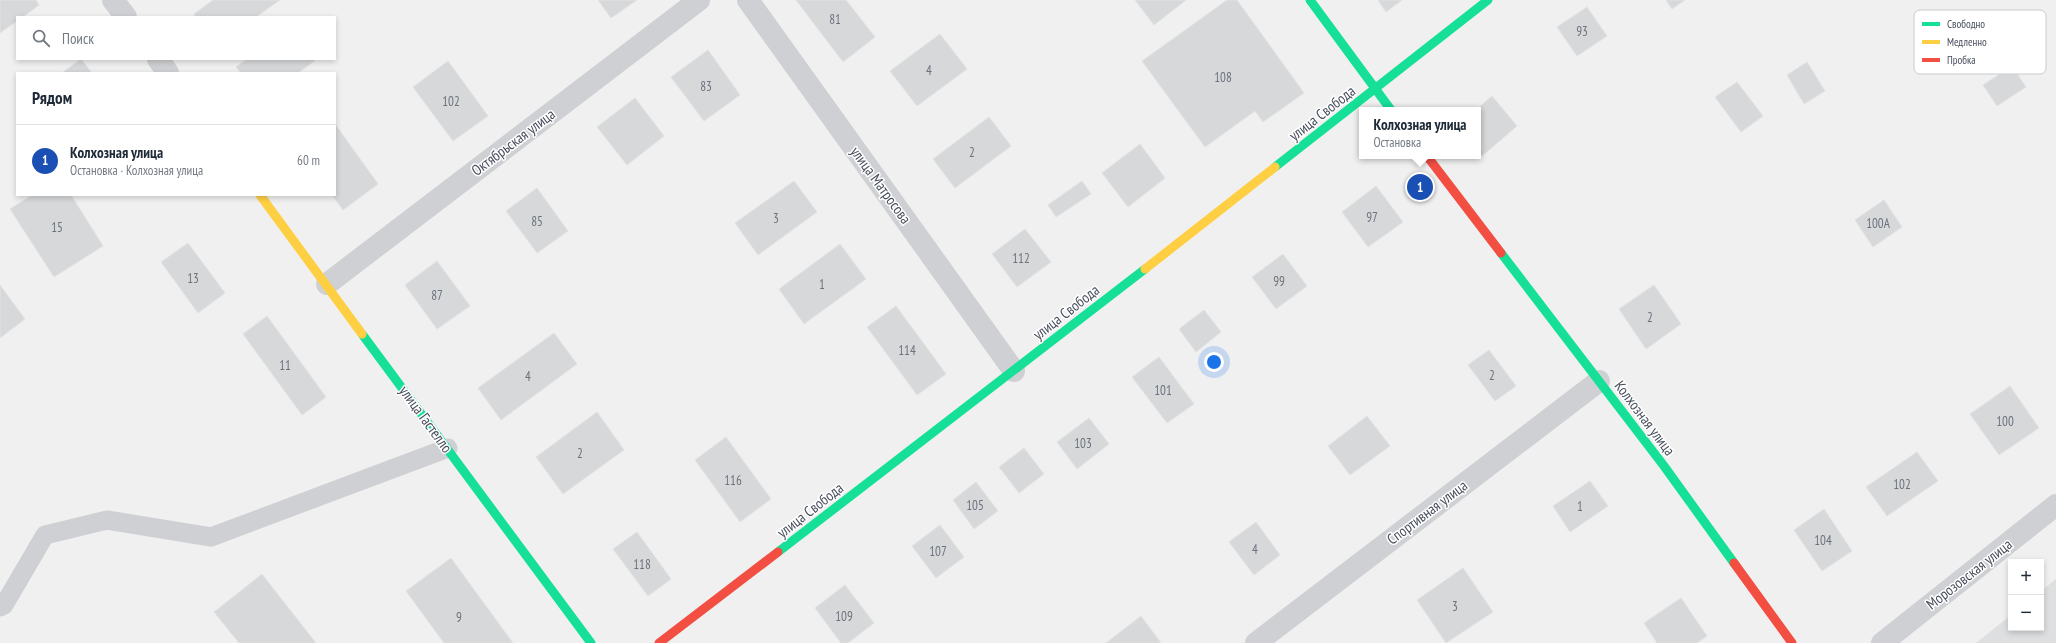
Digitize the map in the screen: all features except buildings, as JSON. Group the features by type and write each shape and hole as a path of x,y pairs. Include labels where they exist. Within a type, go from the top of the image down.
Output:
{"street":[{"path":"113,0 125,16"},
{"name":"Октябрьская улица","path":"327,284 699,0"},
{"name":"улица Матросова","path":"748,0 1014,370"},
{"path":"1310,0 1389,107"},
{"name":"улица Свобода","path":"659,643 1014,370 1488,0"},
{"path":"159,60 167,72"},
{"name":"Колхозная улица","path":"1428,159 1664,466 1792,643"},
{"name":"улица Гастелло","path":"261,196 591,643"},
{"name":"Спортивная улица","path":"1256,643 1599,381"},
{"name":"Морозовская улица","path":"1882,643 2056,505"}],"lane":[{"path":"0,608 4,605 45,535 107,520 211,537 448,448"}],"shaded area":[{"path":"2056,579 2056,643 1976,643 2008,617 2008,631 2044,631 2044,589"}],"traffic: fast":[{"path":"1310,0 1389,107"},
{"path":"1275,167 1488,0"},
{"path":"1501,253 1664,466 1734,563"},
{"path":"778,552 1145,269"},
{"path":"362,334 591,643"}],"traffic: slow":[{"path":"1145,269 1275,167"},
{"path":"261,196 362,334"}],"traffic: jam":[{"path":"1429,159 1501,253"},
{"path":"659,643 778,552"},
{"path":"1734,563 1792,643"}],"place":[{"name":"Колхозная улица","path":"1420,187"}]}
